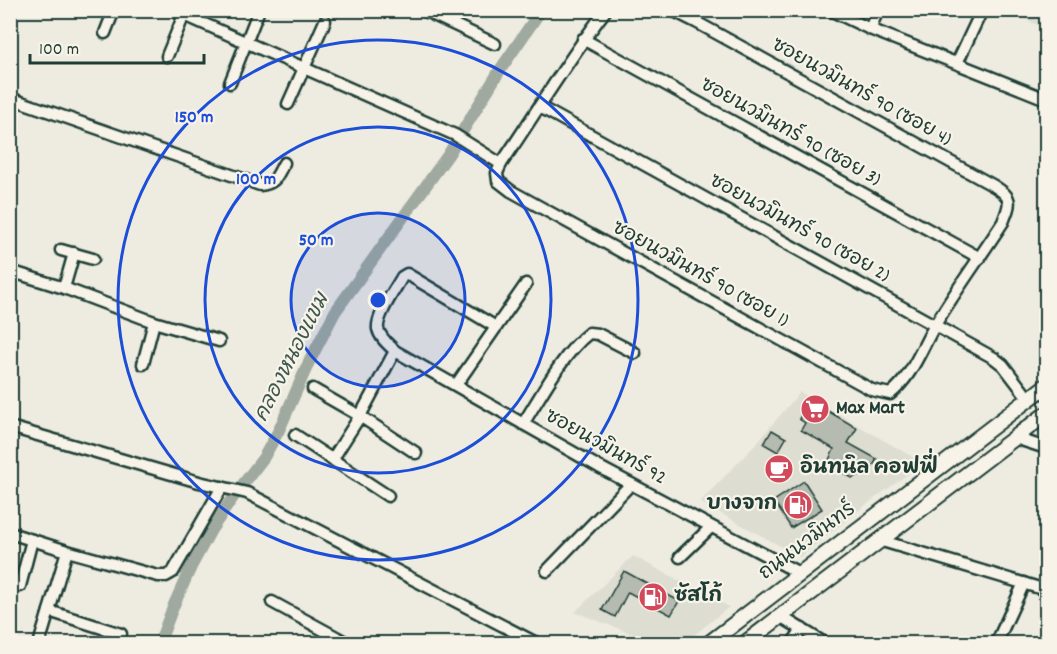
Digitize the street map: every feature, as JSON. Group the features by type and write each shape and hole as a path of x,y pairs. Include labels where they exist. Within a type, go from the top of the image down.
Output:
{"main road":[{"name":"ถนนนวมินทร์","path":"708,644 1047,386"},
{"path":"744,644 1047,414"}],"street":[{"path":"105,33 114,10"},
{"path":"173,10 185,13 246,43 455,135 501,164 584,39 606,10"},
{"path":"230,83 259,10"},
{"path":"423,10 495,44"},
{"name":"ซอยนวมินทร์ 90 (ซอย 4)","path":"672,10 1003,192 1009,200 1010,207 980,258"},
{"path":"830,10 870,29 1047,99"},
{"path":"870,29 878,10"},
{"path":"957,63 982,10"},
{"path":"167,56 185,13"},
{"path":"288,104 325,21"},
{"name":"ซอยนวมินทร์ 90 (ซอย 3)","path":"584,39 980,258"},
{"path":"10,98 260,185 269,185 284,163"},
{"name":"ซอยนวมินทร์ 90 (ซอย 2)","path":"540,107 994,358 1003,365 1029,399"},
{"name":"ซอยนวมินทร์ 90 (ซอย 1)","path":"501,164 497,173 498,181 511,191 872,390 890,394 899,386 935,325"},
{"path":"61,250 93,259"},
{"path":"64,288 74,253"},
{"path":"935,325 980,258"},
{"path":"10,271 64,288 154,322 219,341"},
{"name":"ซอยนวมินทร์ 92","path":"496,327 407,274 402,277 378,320 378,330 395,351 631,484 799,573"},
{"path":"456,386 526,284"},
{"path":"143,364 154,322"},
{"path":"523,424 561,365 579,341 589,333 598,334 635,353"},
{"path":"332,460 360,416 395,351"},
{"path":"313,389 360,416 416,453"},
{"path":"10,427 247,494 538,644"},
{"path":"295,435 388,496"},
{"path":"1015,438 1047,448"},
{"path":"547,571 631,484"},
{"path":"10,533 67,551 158,576 166,576 173,572 225,488"},
{"path":"680,557 711,527"},
{"path":"20,586 32,540"},
{"path":"879,540 1047,590"},
{"path":"39,644 67,551"},
{"path":"996,644 1024,583"},
{"path":"272,602 349,644"},
{"path":"49,611 121,634"},
{"path":"780,616 826,644"},
{"path":"792,644 802,629"}],"shaded area":[{"path":"1007,11 1046,11 1046,29"},
{"path":"800,392 923,463 800,557 700,502 754,446"},
{"path":"633,556 729,607 683,644 656,643 575,612"}],"building":[{"path":"809,400 857,428 848,443 877,459 870,471 852,478 827,464 834,449 801,430 805,423 799,419"},
{"path":"772,430 786,438 778,452 764,444"},
{"name":"บางจาก","path":"804,481 822,509 791,528 774,501"},
{"path":"624,571 679,601 671,615 628,592 615,617 602,610"}],"waterway":[{"name":"คลองหนองแขม","path":"159,644 191,567 211,530 264,457 335,312 448,155 500,70 541,10"}],"place":[{"name":"Max Mart","path":"815,409"},
{"name":"อินทนิล คอฟฟี่","path":"779,469"},
{"name":"บางจาก","path":"798,505"},
{"name":"ซัสโก้","path":"653,597"}]}
